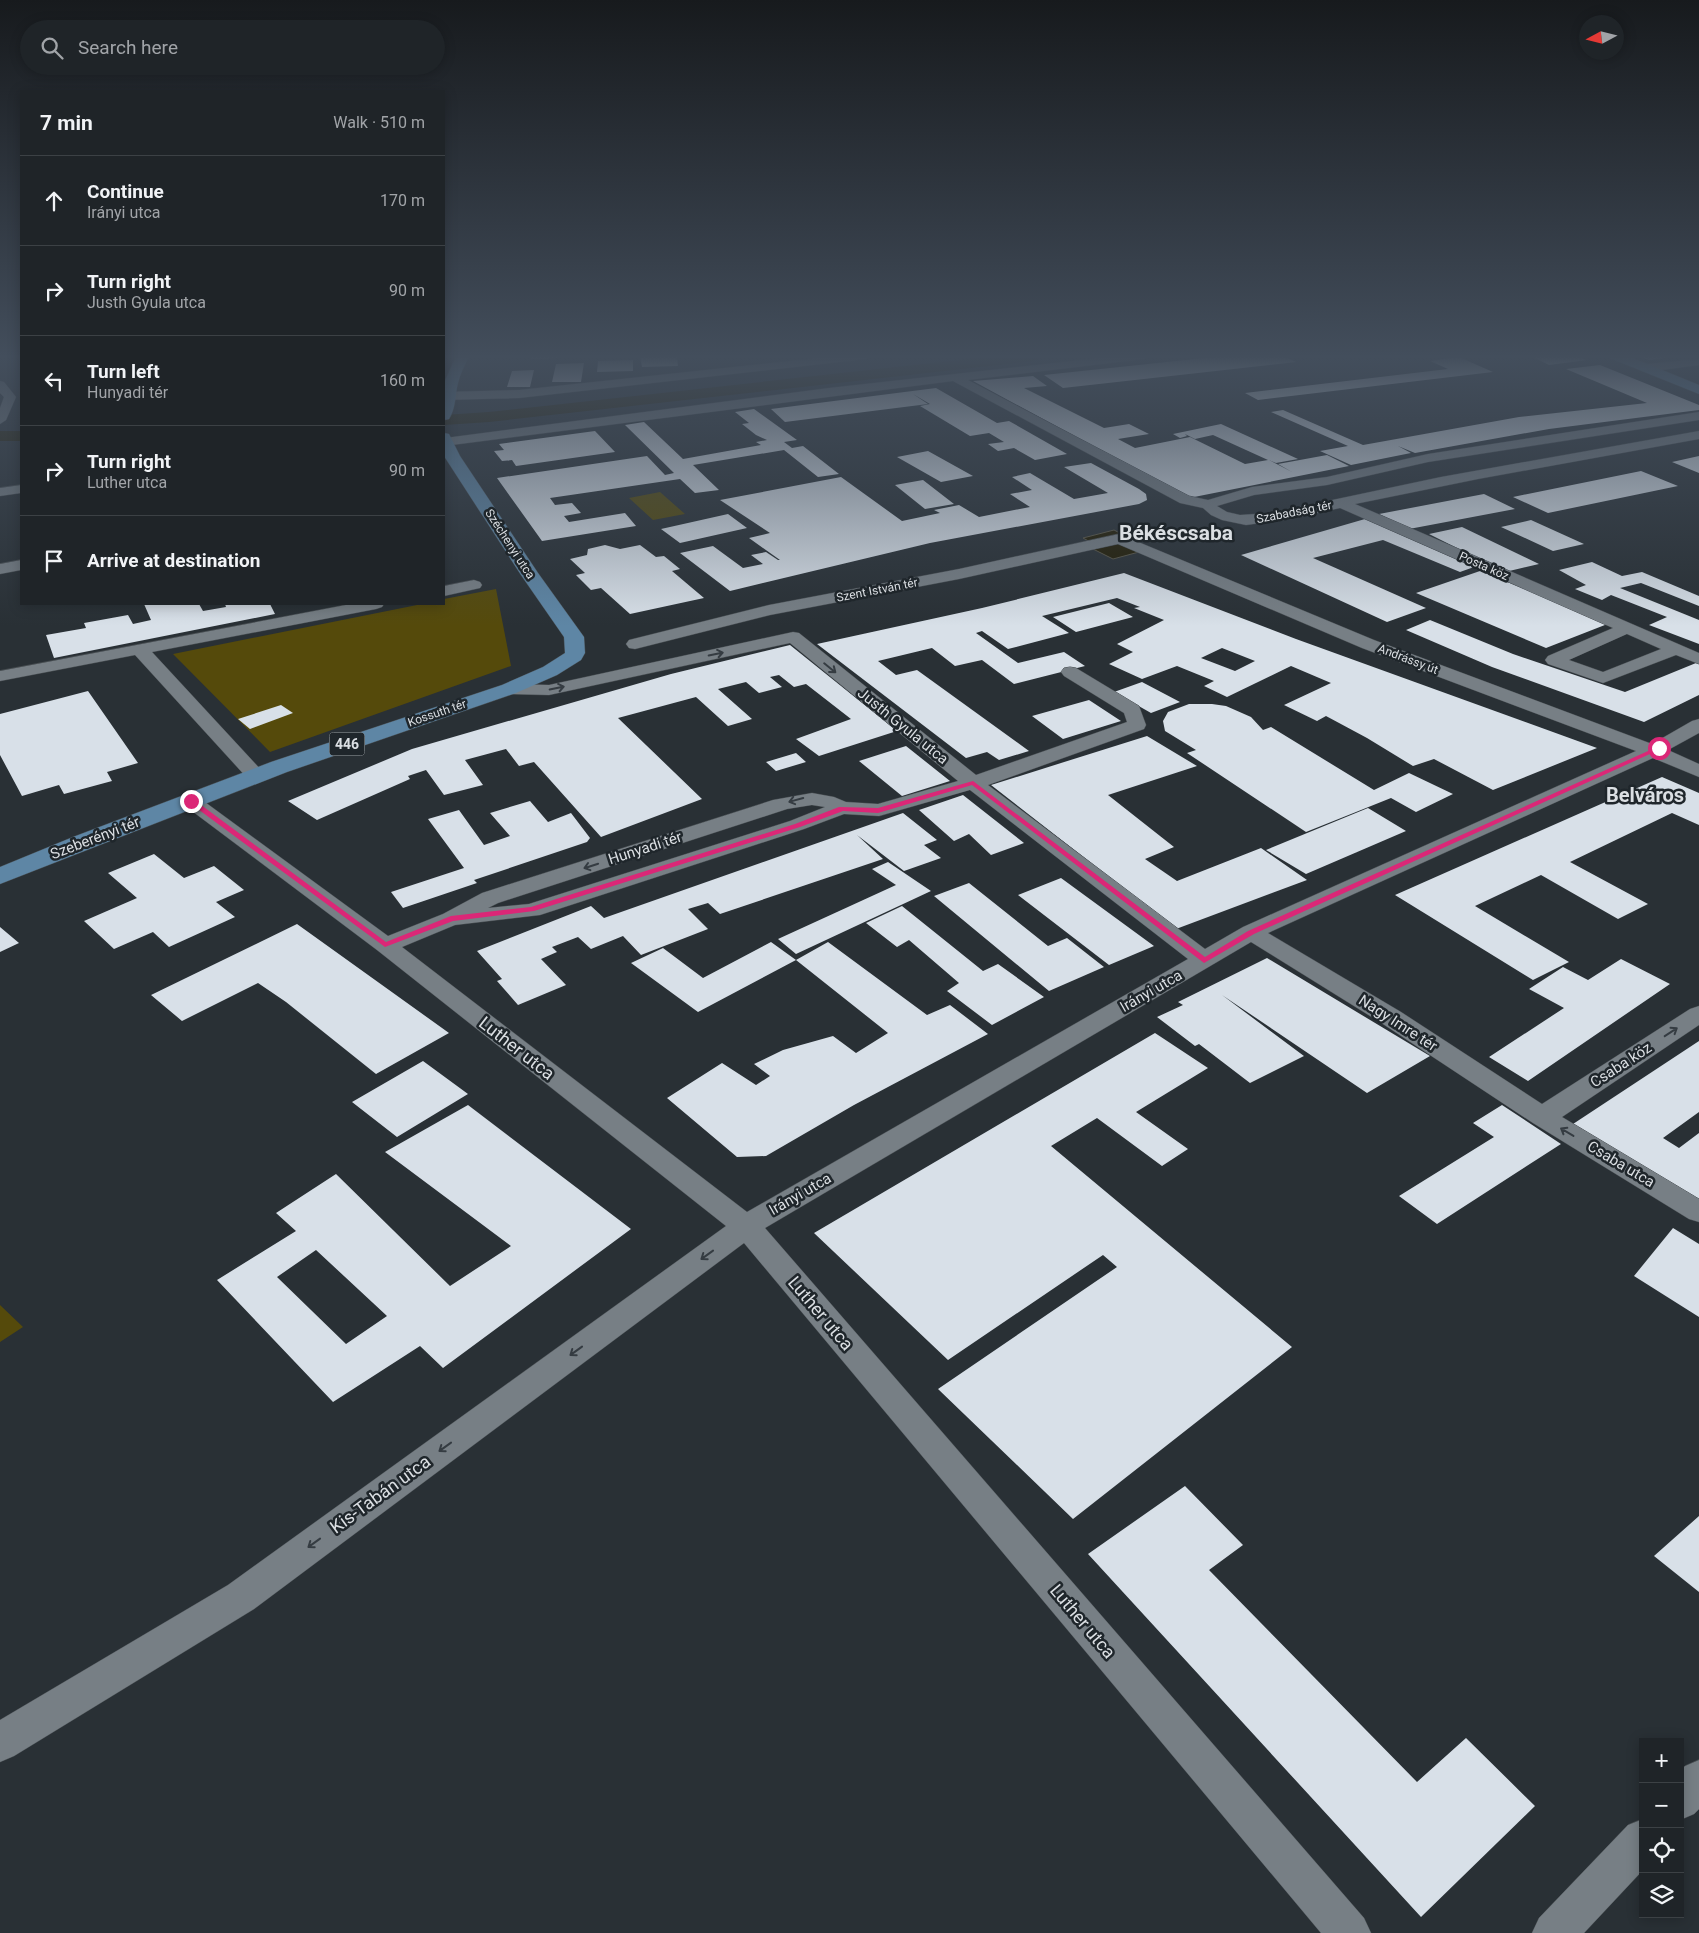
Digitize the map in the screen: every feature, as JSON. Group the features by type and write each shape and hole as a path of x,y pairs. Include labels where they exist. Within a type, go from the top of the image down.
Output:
{"main road":[{"name":"Széchenyi utca","path":"448,446 452,456 530,575 561,618"},
{"name":"Kossuth tér","path":"191,801 256,776 509,689 550,671 574,656 575,653 574,637 561,618"},
{"name":"Szeberényi tér","path":"0,876 191,801"}],"street":[{"path":"1084,446 1185,500 1208,504"},
{"name":"Szabadság tér","path":"1501,446 1428,458 1327,481 1252,491 1208,504 1211,510 1226,517 1250,520 1295,513 1461,478 1637,446"},
{"path":"0,492 20,489"},
{"name":"Posta köz","path":"1341,503 1699,658"},
{"name":"Szent István tér","path":"635,644 768,610 958,574 1119,539"},
{"name":"Andrássy út","path":"1119,539 1368,644 1654,752 1699,771"},
{"path":"0,569 20,565"},
{"path":"445,591 474,585"},
{"path":"0,676 371,605"},
{"path":"1627,628 1554,660 1603,678 1676,649"},
{"name":"Justh Gyula utca","path":"509,689 548,690 793,637 973,783 1204,960"},
{"path":"139,649 256,776"},
{"name":"Hunyadi tér","path":"385,945 451,918 532,910 797,825 842,808 878,810 973,783 1137,725 1132,710 1070,672"},
{"name":"Irányi utca","path":"746,1226 1251,932 1654,752 1699,725"},
{"name":"Luther utca","path":"191,801 385,945 746,1226 1349,1933"},
{"name":"Nagy Imre tér","path":"1251,932 1392,1018 1542,1117"},
{"name":"Csaba köz","path":"1542,1117 1699,1014"},
{"name":"Csaba utca","path":"1542,1117 1699,1212"},
{"name":"Kis-Tabán utca","path":"0,1742 240,1597 746,1226"},
{"path":"1684,1796 1699,1780"},
{"path":"1554,1933 1639,1844"}],"shaded area":[{"path":"660,492 685,514 653,520 629,498"},
{"path":"1114,530 1133,540 1122,543 1139,552 1113,559 1087,546 1094,544 1083,538"},
{"path":"496,589 511,666 270,752 173,654 417,605 445,605 445,599"},
{"path":"0,1305 23,1327 0,1342"}],"building":[{"path":"501,446 609,446 615,452 516,466 512,460 502,461 494,451 504,450"},
{"path":"647,446 670,446 683,459 754,446 790,446 792,448 803,446 839,474 818,477 784,450 693,465 719,490 695,493 680,479 550,498 555,505 572,503 581,513 564,516 569,522 625,513 636,526 542,541 497,478 647,456 665,475 674,473"},
{"path":"991,446 1053,446 1067,454 1035,460 1014,448 998,451"},
{"path":"1093,446 1132,446 1135,448 1144,446 1209,446 1245,464 1268,460 1238,446 1270,446 1298,459 1276,463 1269,460 1292,472 1278,464 1327,455 1349,466 1189,498"},
{"path":"1347,446 1398,446 1411,453 1351,465 1320,451"},
{"path":"1399,446 1453,446 1415,453"},
{"path":"928,451 973,476 941,482 897,457"},
{"path":"1699,456 1699,473 1672,462"},
{"path":"1091,463 1139,489 1146,494 1147,500 1139,504 930,543 730,591 680,553 713,546 743,568 763,564 751,555 766,552 780,560 749,538 770,533 720,500 841,477 902,521 940,513 934,510 959,505 979,517 1030,507 1010,494 1032,490 1012,477 1030,473 1074,499 1108,493 1064,467"},
{"path":"1641,471 1678,486 1548,513 1513,497"},
{"path":"923,480 954,504 925,509 895,485"},
{"path":"1484,494 1515,509 1409,529 1379,514"},
{"path":"728,514 747,528 680,543 661,529"},
{"path":"1365,519 1474,567 1460,572 1383,540 1313,558 1426,608 1387,622 1241,555"},
{"path":"1531,520 1584,544 1553,551 1501,527"},
{"path":"1462,527 1539,564 1505,572 1429,534"},
{"path":"605,545 620,549 640,545 656,557 664,556 680,569 672,571 704,598 630,614 601,588 591,590 576,575 585,573 570,559 587,555 588,549"},
{"path":"1592,562 1622,576 1642,572 1699,596 1699,606 1641,583 1620,588 1699,620 1699,644 1649,625 1667,617 1611,595 1602,600 1575,589 1586,585 1559,570"},
{"path":"1480,571 1610,623 1546,648 1416,593"},
{"path":"1124,573 1296,639 1597,748 1493,790 1434,759 1413,766 1326,716 1317,721 1284,705 1331,683 1291,666 1227,697 1204,686 1214,681 1177,666 1142,679 1109,664 1133,652 1117,644 1164,620 1134,608 1140,607 1117,598 1042,616 1069,633 1008,649 982,631 976,633 1018,663 1064,652 1085,666 1014,684 982,660 955,666 932,648 878,661 896,675 917,670 1029,751 999,760 987,752 966,758 817,644 982,608","holes":["1222,648 1255,661 1235,671 1201,658"]},
{"path":"1109,603 1133,617 1076,632 1053,617"},
{"path":"144,605 200,605 203,611 226,607 225,605 270,605 275,614 54,658 46,635 86,628 84,623 128,615 133,624 151,620"},
{"path":"1430,620 1513,654 1625,692 1696,663 1699,664 1699,695 1644,722 1492,667 1406,630"},
{"path":"790,645 897,731 819,756 796,739 851,719 806,684 794,687 779,675 770,677 782,687 759,693 746,682 718,689 752,719 728,726 696,697 618,718 702,799 601,837 534,762 519,766 506,749 465,760 483,785 444,795 426,770 408,776 410,779 317,820 288,801 412,749 671,674"},
{"path":"1142,682 1180,702 1151,713 1114,692"},
{"path":"88,691 138,763 107,772 112,781 64,794 59,785 22,796 0,755 0,714"},
{"path":"1089,700 1121,721 1063,739 1032,716"},
{"path":"1189,704 1226,706 1251,717 1263,730 1271,727 1374,790 1409,773 1453,794 1416,812 1391,798 1306,832 1187,753 1196,750 1165,731 1163,721 1168,712"},
{"path":"281,705 293,713 250,729 238,719"},
{"path":"1147,736 1197,766 1108,795 1174,847 1145,859 1177,881 1261,848 1307,880 1176,929 991,785"},
{"path":"906,746 950,781 902,796 859,761"},
{"path":"796,753 806,762 776,771 766,762"},
{"path":"1662,777 1699,793 1699,825 1672,813 1570,862 1648,904 1618,919 1541,875 1475,906 1569,962 1533,980 1395,895"},
{"path":"963,795 1024,843 991,855 969,834 954,841 919,810"},
{"path":"530,801 548,822 571,813 590,838 587,842 474,880 477,883 403,908 391,892 464,868 428,819 459,810 484,845 510,836 490,813"},
{"path":"1368,808 1406,831 1306,874 1266,850"},
{"path":"903,813 937,840 924,845 941,858 904,871 857,835 883,859 720,914 708,903 688,909 708,929 641,955 623,936 591,949 578,937 552,947 557,952 541,959 566,985 518,1005 497,981 502,979 477,951 591,906 604,918"},
{"path":"154,854 184,878 214,866 244,890 216,902 235,917 169,947 153,932 114,949 84,921 137,898 108,873"},
{"path":"888,862 931,891 796,954 778,939 896,885 872,869"},
{"path":"1061,878 1154,946 1109,965 1018,895"},
{"path":"969,883 1048,946 1067,938 1104,967 1049,991 934,896"},
{"path":"902,906 983,971 998,964 1044,997 992,1025 947,991 959,983 909,940 897,947 866,923"},
{"path":"297,924 449,1033 376,1074 286,1002 258,983 182,1021 151,995"},
{"path":"0,927 19,943 0,952"},
{"path":"771,942 796,960 698,1012 631,963 663,948 703,978"},
{"path":"828,942 927,1015 950,1005 988,1034 854,1105 766,1156 737,1157 667,1098 722,1063 756,1085 770,1076 754,1064 783,1050 833,1036 856,1053 888,1033 796,960"},
{"path":"1267,958 1430,1056 1367,1093 1222,995 1304,1056 1250,1083 1199,1044 1195,1046 1157,1017 1183,1005 1178,1002"},
{"path":"1621,959 1670,984 1528,1081 1489,1057 1564,1008 1529,989 1563,967 1588,980"},
{"path":"1155,1033 1208,1068 1136,1112 1188,1149 1162,1166 1097,1118 1051,1146 1292,1347 1073,1519 938,1389 1117,1267 1103,1255 948,1360 814,1233"},
{"path":"1699,1041 1699,1112 1663,1138 1679,1148 1699,1133 1699,1204 1573,1124"},
{"path":"423,1061 468,1094 397,1137 352,1102"},
{"path":"468,1105 631,1229 443,1368 420,1346 333,1402 217,1280 296,1231 276,1213 336,1174 450,1286 511,1246 385,1152","holes":["316,1250 387,1316 346,1344 277,1277"]},
{"path":"1502,1105 1561,1144 1437,1224 1399,1196 1494,1137 1473,1123"},
{"path":"1673,1228 1699,1244 1699,1317 1634,1276"},
{"path":"1185,1486 1243,1545 1209,1570 1417,1782 1466,1738 1535,1806 1421,1917 1088,1554"},
{"path":"1699,1516 1699,1592 1654,1556"}],"district":[{"name":"Békéscsaba","path":"1176,533"},
{"name":"Belváros","path":"1645,795"}],"route":[{"path":"191,801 385,945 451,918 532,910 797,825 842,808 878,810 973,783 1204,960 1251,932 1632,762 1659,748"}]}
